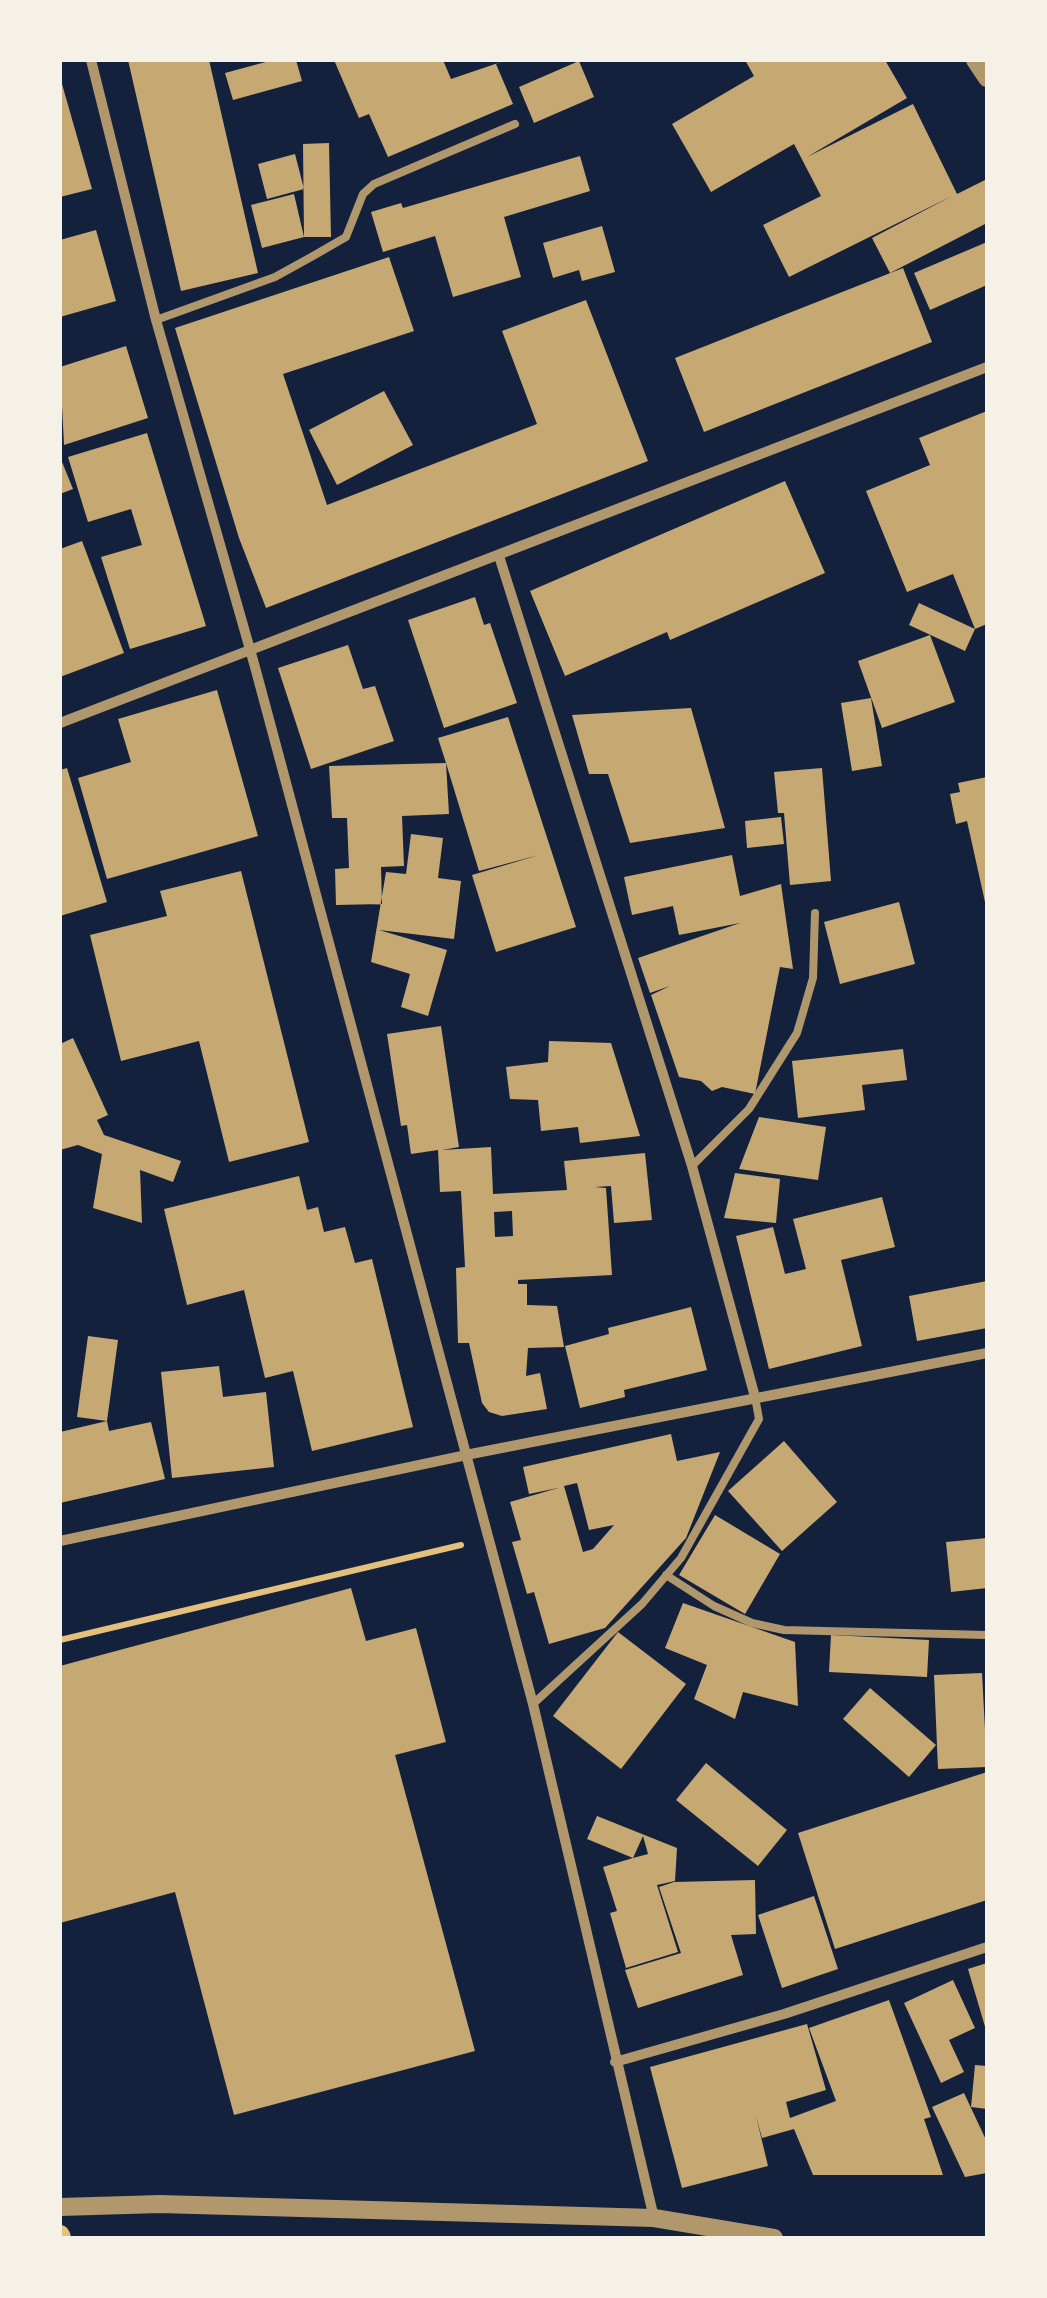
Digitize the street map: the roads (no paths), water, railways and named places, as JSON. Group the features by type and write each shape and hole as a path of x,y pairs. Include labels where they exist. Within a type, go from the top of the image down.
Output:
{"street":[{"path":"91,60 156,320 533,1704 654,2218"},
{"path":"60,723 987,367"},
{"path":"498,556 692,1166 755,1397"},
{"path":"60,1542 463,1456 987,1353"},
{"path":"615,2062 784,2014 987,1947"},
{"path":"60,2207 160,2204 654,2218 774,2238"}],"lane":[{"path":"156,320 275,277 346,237 363,194 374,184 515,124"},
{"path":"692,1166 740,1121 798,1033 814,978 815,912"},
{"path":"533,1704 642,1604 681,1558 759,1419 755,1397"},
{"path":"666,1575 714,1606 752,1623 784,1630 987,1635"}]}
